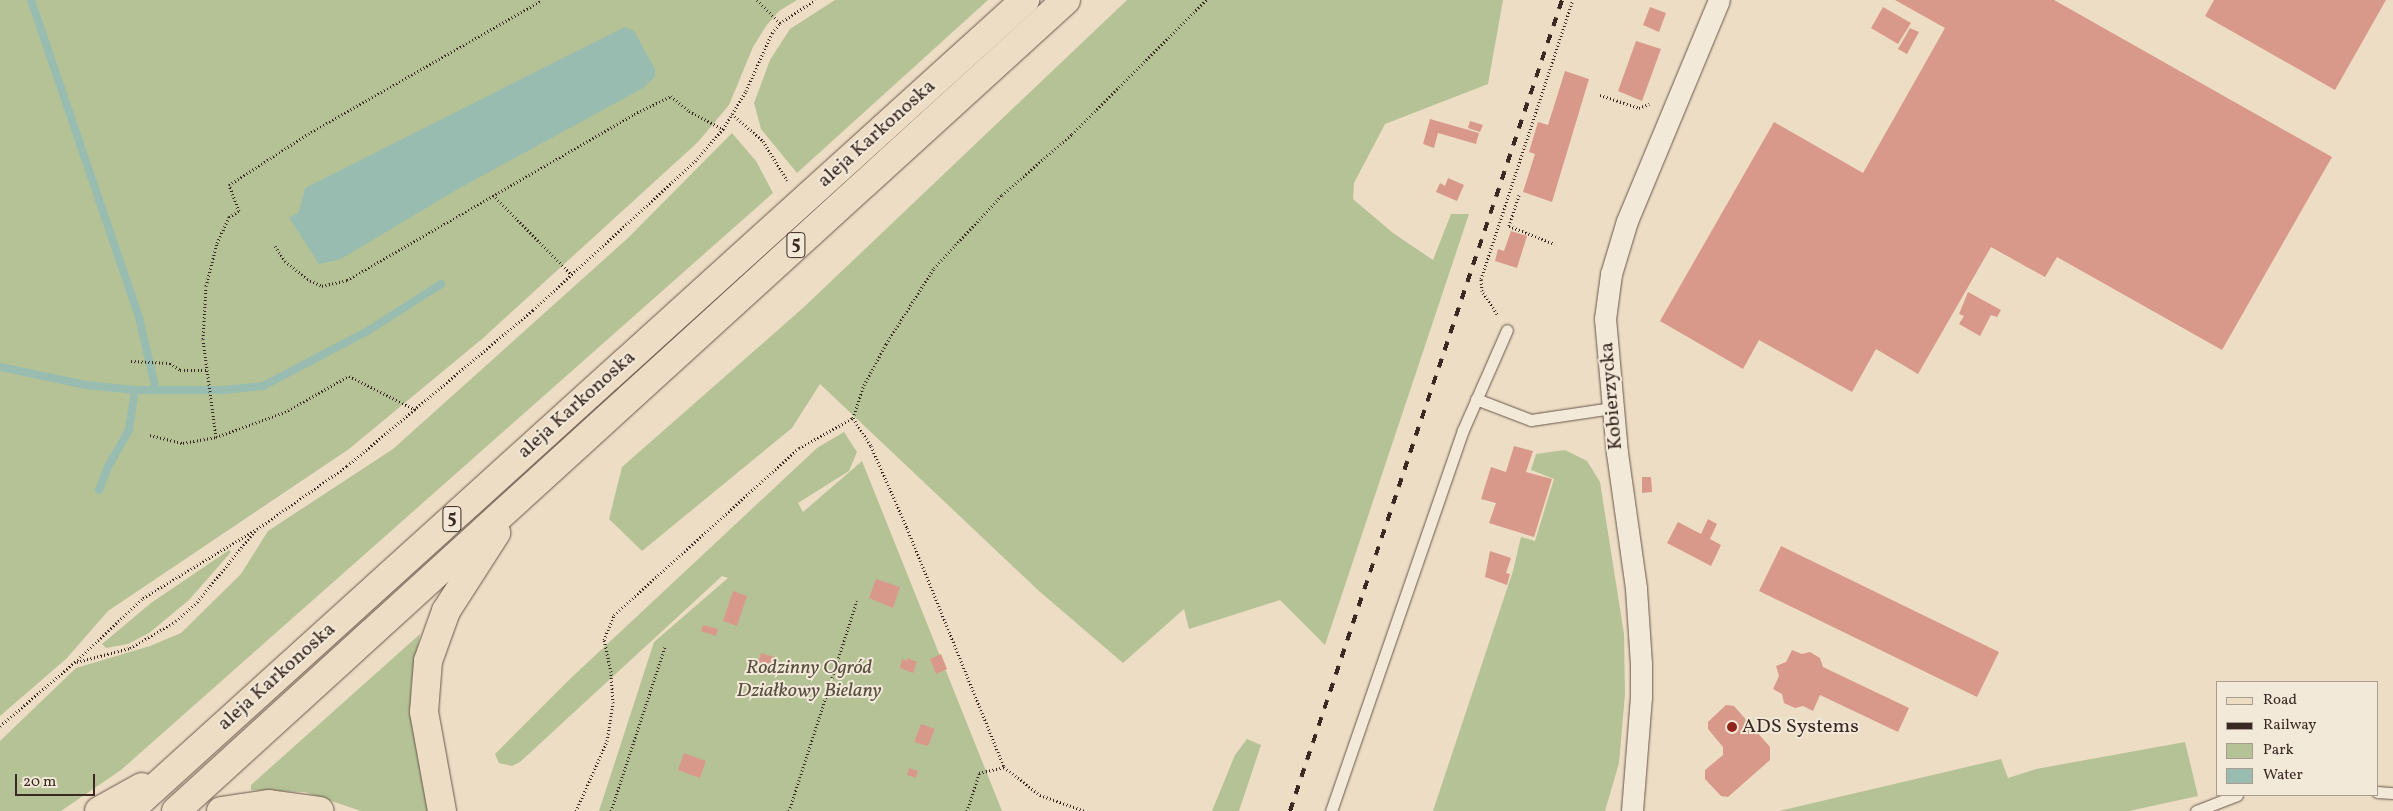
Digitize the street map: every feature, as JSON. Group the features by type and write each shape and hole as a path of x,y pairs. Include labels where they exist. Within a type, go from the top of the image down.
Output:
{"main road":[{"name":"aleja Karkonoska","path":"128,811 1025,0"},
{"name":"aleja Karkonoska","path":"176,811 1066,0"},
{"path":"442,811 424,712 428,661 441,621 456,592 526,491"},
{"path":"99,811 176,768"},
{"path":"221,811 270,804 320,811"}],"street":[{"name":"Kobierzycka","path":"1632,811 1642,697 1641,664 1636,588 1612,408 1605,319 1611,274 1627,221 1719,0"}],"lane":[{"path":"1332,811 1476,400 1507,330"},
{"path":"1476,400 1531,420 1612,408"},
{"path":"2378,792 2393,792"},
{"path":"2196,811 2234,796"}],"path":[{"path":"216,436 210,407 203,339 206,286 217,243 229,217 239,211 229,185 311,132 542,0"},
{"path":"757,0 780,24"},
{"path":"0,726 75,662 143,598 257,528 347,466 416,410 571,274 695,160 723,129 746,91 766,42 780,24 815,0"},
{"path":"576,811 608,741 613,703 611,672 604,640 614,615 799,448 853,418 864,385 886,344 934,268 996,202 1072,134 1206,0"},
{"path":"1507,330 1482,290 1481,279 1573,0"},
{"path":"1600,95 1639,108 1646,106 1652,96"},
{"path":"275,246 285,261 300,273 322,286 347,280 670,96 688,111 723,129"},
{"path":"732,114 763,141 789,182"},
{"path":"494,195 571,274"},
{"path":"1519,195 1509,226 1555,244"},
{"path":"131,361 170,363 180,370 206,370"},
{"path":"150,435 183,443 216,436 285,412 349,376 416,410"},
{"path":"853,418 872,446 908,528 1004,766 1040,795 1085,811"},
{"path":"75,662 130,648 176,621 197,602 257,528"},
{"path":"789,811 857,601"},
{"path":"611,811 665,647"},
{"path":"967,811 979,773 1004,766"}],"green space":[{"path":"0,0 797,0 779,11 766,26 753,47 729,105 698,142 482,339 349,449 108,611 66,659 0,716"},
{"path":"835,0 988,0 797,173 761,129 754,103 770,60 790,29"},
{"path":"1127,0 1503,0 1488,84 1385,124 1354,183 1353,199 1393,233 1433,260 1451,214 1469,214 1325,645 1280,600 1189,629 1184,609 1123,663 1039,591 820,384 792,428 642,551 609,519 622,467 804,307"},
{"path":"732,133 756,161 773,193 121,770 61,811 0,811 0,741 76,668 150,646 181,633 241,574 268,531 393,449 628,238"},
{"name":"Rodzinny Ogród Działkowy Bielany","path":"844,432 857,452 849,471 798,503 803,512 862,461 1002,811 599,811 654,642 728,578 722,576 520,762 512,766 499,763 495,754 571,678 817,448"},
{"path":"1565,450 1587,461 1600,482 1624,634 1625,694 1619,763 1605,811 1433,811 1513,571 1521,537 1535,541 1554,479 1531,470 1536,454"},
{"path":"229,550 231,552 189,600 149,633 128,644 106,648 102,644 151,603"},
{"path":"420,634 411,687 411,713 429,811 361,811 305,792 251,790 251,785"},
{"path":"1247,739 1261,745 1239,811 1212,811 1235,755"},
{"path":"2185,742 2198,796 2129,811 1779,811 2001,759 2008,778 2036,769"}],"water":[{"path":"625,27 634,31 655,69 655,77 643,88 458,189 341,259 319,264 289,218 299,212 305,188"}],"building":[{"path":"1895,0 2054,0 2332,157 2222,350 2057,257 2045,277 1991,247 1918,374 1876,349 1852,392 1759,340 1743,369 1660,321 1774,122 1863,173 1945,28"},
{"path":"2214,0 2386,0 2335,90 2205,16"},
{"path":"1650,7 1666,13 1659,32 1643,25"},
{"path":"1883,7 1911,23 1898,44 1871,28"},
{"path":"1910,28 1919,32 1907,54 1898,49"},
{"path":"1636,41 1661,49 1642,101 1618,91"},
{"path":"1565,71 1589,79 1552,202 1523,192 1535,154 1529,152 1538,122 1548,125"},
{"path":"1430,119 1479,133 1476,144 1438,133 1434,148 1423,144"},
{"path":"1470,121 1483,125 1480,132 1468,128"},
{"path":"1448,178 1464,185 1457,201 1436,192 1440,183 1445,186"},
{"path":"1511,231 1527,236 1517,268 1495,261 1498,249 1504,251"},
{"path":"1968,292 2001,310 1997,317 1991,315 1980,336 1959,324 1964,316 1959,314"},
{"path":"1514,446 1533,451 1526,472 1552,479 1534,537 1489,523 1496,503 1481,499 1491,467 1506,472"},
{"path":"1642,477 1651,477 1652,492 1642,493"},
{"path":"1708,519 1717,524 1710,539 1721,545 1711,566 1667,543 1678,522 1701,534"},
{"path":"1781,546 1999,652 1977,697 1759,591"},
{"path":"1490,551 1511,558 1506,573 1510,574 1507,585 1485,577"},
{"path":"876,579 900,587 893,608 869,598"},
{"path":"733,591 747,596 737,626 723,621"},
{"path":"703,625 718,629 716,636 701,631"},
{"path":"1792,650 1802,654 1810,652 1820,658 1823,667 1909,708 1898,732 1820,695 1813,711 1803,706 1795,708 1784,703 1782,694 1773,689 1779,676 1776,666 1786,662"},
{"path":"761,653 777,658 773,673 767,671 766,675 755,672"},
{"path":"941,654 947,669 936,674 930,659"},
{"path":"907,658 917,662 913,673 900,668 902,659 907,661"},
{"path":"1726,705 1734,706 1770,747 1770,760 1728,797 1721,796 1705,779 1705,770 1723,755 1723,747 1708,729 1708,722"},
{"path":"921,724 935,729 928,746 914,742"},
{"path":"684,753 706,761 700,778 678,770"},
{"path":"909,768 918,771 916,778 907,775"}],"waterway":[{"path":"31,0 139,318 156,390"},
{"path":"0,367 86,385 135,390 223,390 263,386 366,332 441,284"},
{"path":"99,490 108,467 129,430 135,390"}],"railway":[{"path":"1290,811 1562,0"}],"place":[{"name":"ADS Systems","path":"1732,727"}]}
